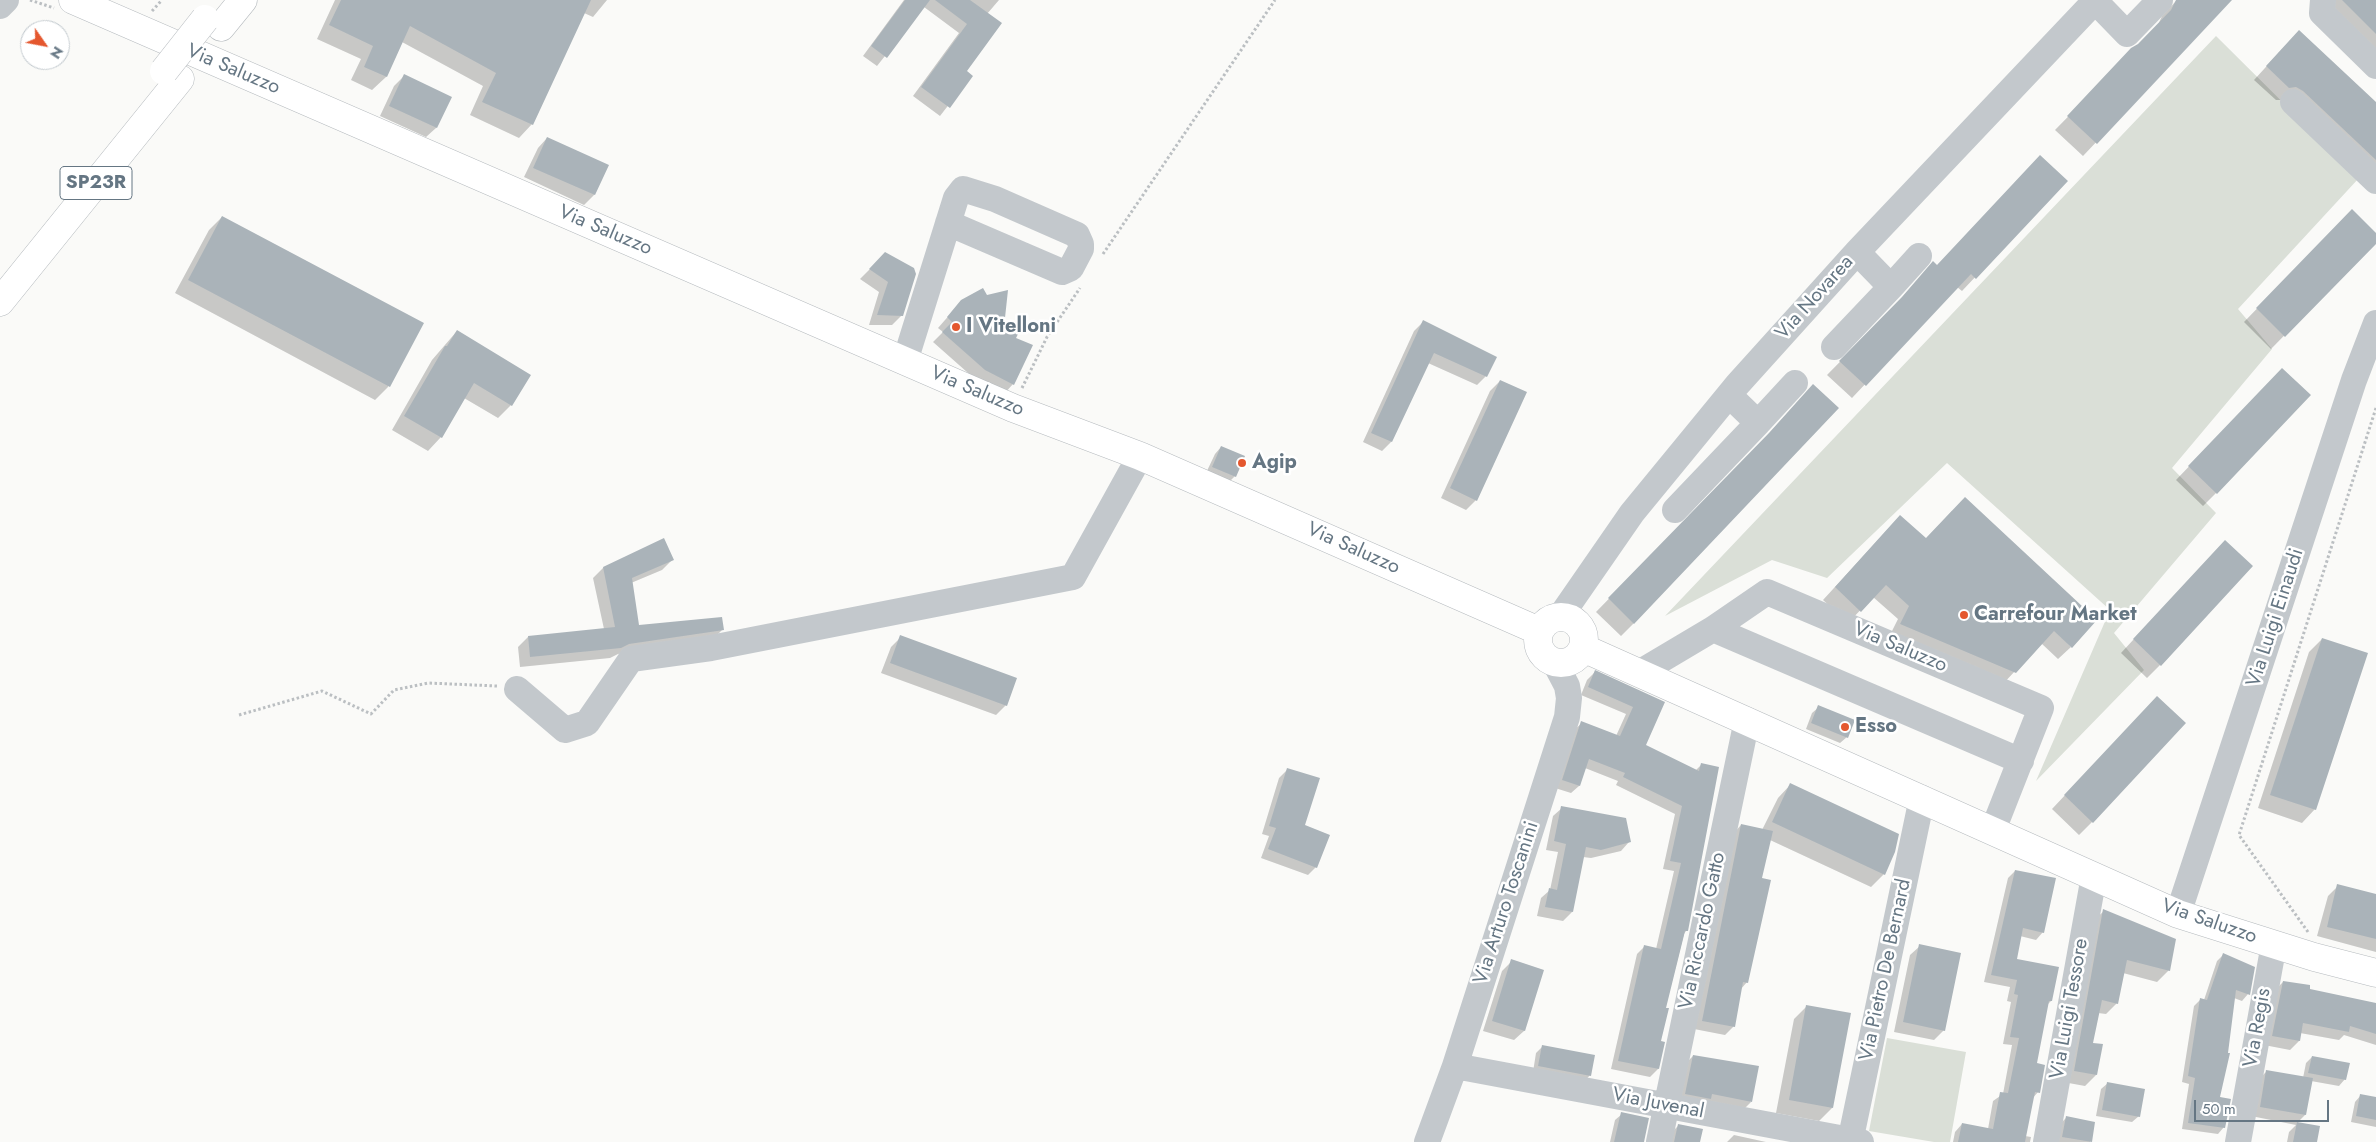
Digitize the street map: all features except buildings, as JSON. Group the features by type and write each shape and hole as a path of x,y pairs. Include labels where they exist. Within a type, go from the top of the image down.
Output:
{"main road":[{"name":"Via Saluzzo","path":"72,0 1013,408 1140,456 1549,624"},
{"name":"SP23R","path":"4,287 172,75 215,15 243,0"},
{"path":"1571,619 1580,626 1584,637 1583,648 1576,658 1571,661 1554,663 1540,651 1537,641 1549,624 1571,619"},
{"name":"Via Saluzzo","path":"1583,648 2178,914 2314,957 2376,973"}],"street":[{"path":"0,6 6,0"},
{"path":"2095,1 2127,34 2160,0"},
{"path":"2323,0 2322,13 2376,66"},
{"name":"Via Novarea","path":"1549,624 1632,513 1729,394 1857,252 2095,1"},
{"path":"2293,102 2376,180"},
{"path":"905,361 948,223 956,198 963,189 1077,235 1080,239 1081,250 1071,268 1062,272 948,223"},
{"path":"1857,252 1891,287"},
{"path":"1834,347 1919,256"},
{"name":"Via Luigi Einaudi","path":"2178,914 2354,380 2376,323"},
{"path":"1674,510 1795,383"},
{"path":"1729,394 1758,423"},
{"path":"517,689 565,730 587,723 632,659 721,646 1073,577 1140,456"},
{"name":"Via Saluzzo","path":"1639,673 1713,629 1767,592 2041,708 1993,830"},
{"path":"1713,629 2021,761"},
{"name":"Via Arturo Toscanini","path":"1427,1142 1454,1066 1567,717 1570,703 1567,686 1554,663"},
{"name":"Via Riccardo Gatto","path":"1659,1142 1746,720"},
{"name":"Via Pietro De Bernard","path":"1854,1141 1922,798"},
{"name":"Via Luigi Tessore","path":"2046,1142 2094,876"},
{"name":"Via Regis","path":"2238,1142 2274,944"},
{"name":"Via Juvenal","path":"1454,1066 1854,1141"}],"path":[{"path":"1102,255 1276,0"},
{"path":"1013,408 1046,337 1086,280"},
{"path":"2314,957 2316,944 2239,835 2376,408"},
{"path":"239,715 322,691 371,714 394,690 428,683 513,686 517,689"}],"shaded area":[{"path":"2216,36 2359,178 2238,309 2272,349 2172,468 2216,513 2114,633 2144,670 2036,781 2110,610 1947,463 1827,578 1772,560 1665,616"},
{"path":"1887,1038 1966,1052 1950,1142 1934,1142 1869,1131"}],"place":[{"name":"I Vitelloni","path":"956,327"},
{"name":"Agip","path":"1242,463"},
{"name":"Carrefour Market","path":"1964,615"},
{"name":"Esso","path":"1845,727"}]}
